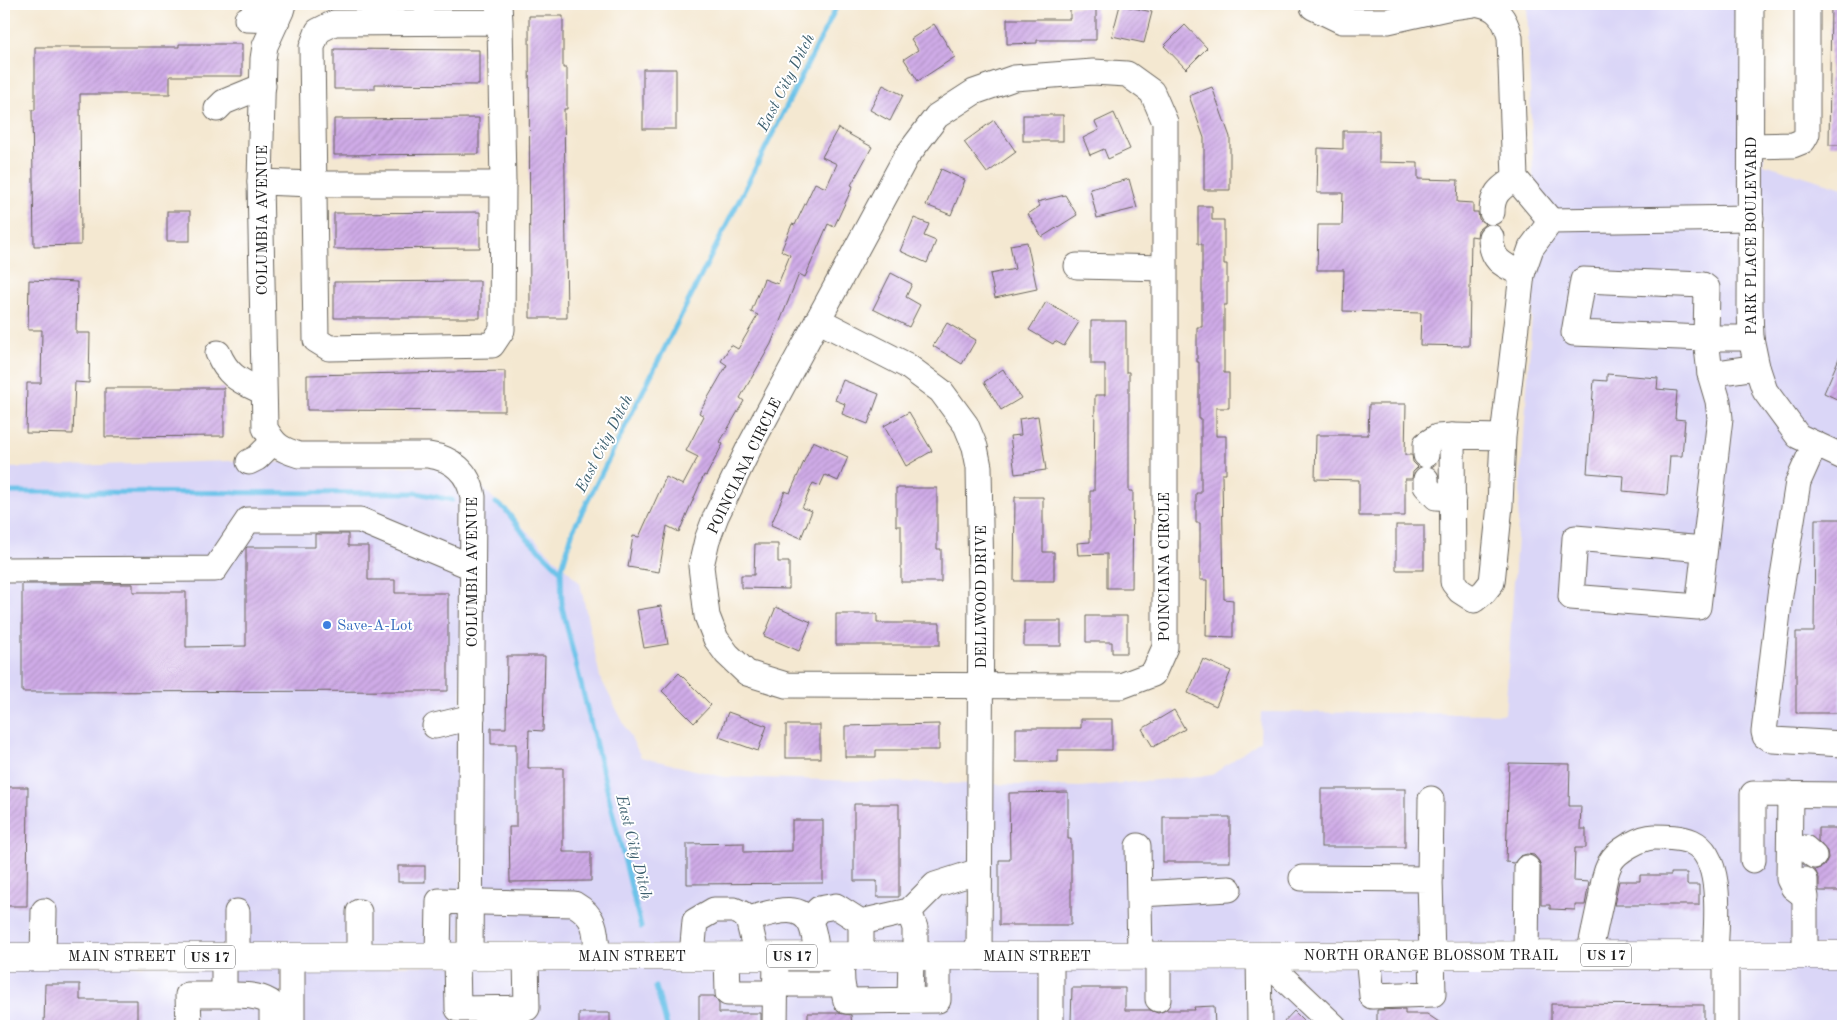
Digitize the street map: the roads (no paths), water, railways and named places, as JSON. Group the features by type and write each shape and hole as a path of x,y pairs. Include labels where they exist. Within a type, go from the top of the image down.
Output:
{"main road":[{"name":"NORTH ORANGE BLOSSOM TRAIL","path":"1260,955 1843,955"},
{"name":"MAIN STREET","path":"4,957 979,957 1260,955"}],"street":[{"path":"1313,7 1342,21 1388,21 1473,4"},
{"path":"1479,4 1490,6 1499,12 1507,25 1510,37 1515,178 1551,221"},
{"name":"PARK PLACE BOULEVARD","path":"1751,4 1751,338 1757,367 1765,391 1798,436 1843,456"},
{"path":"1751,146 1793,145 1803,141 1807,134 1807,4"},
{"path":"247,19 280,12"},
{"name":"COLUMBIA AVENUE","path":"280,12 265,46 263,86 260,182 265,428 273,442 282,450 299,455 439,456 457,466 464,474 471,488 472,718 470,901 455,957 458,1009 527,1008 526,957"},
{"path":"500,13 503,184 502,330 492,345 329,348 316,340 312,47 318,31 334,23 500,13"},
{"name":"POINCIANA CIRCLE","path":"1094,72 1126,74 1152,92 1165,122 1164,268 1165,646 1153,674 1121,686 786,685 747,673 726,654 716,639 707,616 701,566 707,540 716,516 750,446 906,157 938,116 974,92 1014,78 1094,72"},
{"path":"217,108 224,102 263,86"},
{"path":"1492,212 1492,206 1498,190 1515,178"},
{"path":"260,182 314,184 503,184"},
{"path":"1551,221 1751,218"},
{"path":"1452,436 1452,582 1460,591 1474,600 1492,582 1500,505 1503,437 1522,274 1530,248 1551,221"},
{"path":"1491,237 1491,248 1499,262 1522,274"},
{"path":"1077,266 1164,268"},
{"path":"1704,549 1575,538 1571,597 1698,606 1720,418 1718,401 1710,374 1706,338 1707,288 1703,285 1583,280 1574,333 1706,338 1751,338"},
{"name":"DELLWOOD DRIVE","path":"818,320 906,366 941,391 966,425 975,447 980,467 979,957"},
{"path":"218,353 224,366 234,377 264,392"},
{"path":"1710,374 1757,367"},
{"path":"1452,498 1436,497 1426,486 1426,444 1437,437 1503,437"},
{"path":"249,462 257,458 273,442"},
{"path":"1815,444 1798,482 1780,594 1764,732 1768,738 1779,741 1843,744"},
{"path":"4,570 215,569 248,520 360,520 472,567"},
{"path":"435,726 472,718"},
{"path":"1753,860 1753,794 1843,794"},
{"path":"1798,794 1805,870 1805,955"},
{"path":"1798,794 1789,879 1793,887 1805,870"},
{"path":"1368,955 1372,996 1432,994 1430,955 1431,800"},
{"path":"1589,955 1604,877 1611,860 1635,842 1647,837 1674,838 1692,842 1704,850 1712,866 1716,887 1726,1026"},
{"path":"1138,846 1140,894 1138,928 1149,956 1158,999"},
{"path":"1526,955 1527,868"},
{"path":"909,911 922,956 938,1000 846,1001 842,984 840,956 861,922 909,911 935,886 979,871"},
{"path":"1302,878 1430,879"},
{"path":"1140,894 1229,889"},
{"path":"470,901 574,904 582,909 595,926 597,956"},
{"path":"809,921 819,909 836,906 861,922"},
{"path":"692,956 695,921 714,910 734,910 741,913 748,919 767,956 775,989 775,1026"},
{"path":"748,919 775,912 793,910 806,916 812,927 840,956"},
{"path":"43,956 44,911"},
{"path":"224,995 237,912"},
{"path":"359,912 359,957"},
{"path":"1260,955 1260,1026"},
{"path":"1260,955 1334,1026"},
{"path":"726,956 728,993 842,984"},
{"path":"1051,956 1051,1020"},
{"path":"282,1020 292,957"},
{"path":"190,1026 188,996 224,995 264,998 270,1002 282,1020"}],"waterway":[{"name":"East City Ditch","path":"641,927 562,607 561,571 573,530 838,4"},
{"path":"4,492 417,493 452,500"},
{"path":"496,503 505,509 527,538 561,571"},
{"name":"East City Ditch","path":"656,987 667,1026"}],"place":[{"name":"Save-A-Lot","path":"327,625"}]}
